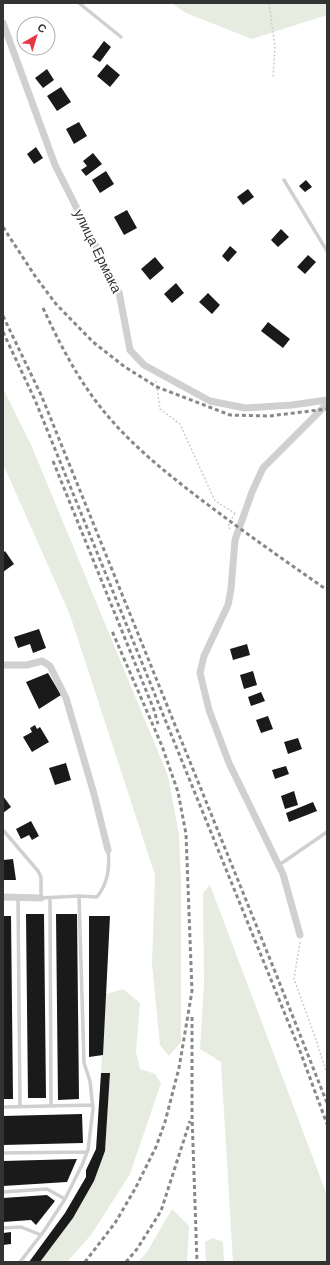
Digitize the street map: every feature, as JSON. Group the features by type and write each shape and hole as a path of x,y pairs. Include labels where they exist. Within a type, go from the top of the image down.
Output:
{"street":[{"name":"улица Ермака","path":"3,23 55,165 120,292 130,350 144,365 210,401 245,408 292,405 327,400"},
{"path":"300,935 283,874 227,756 209,710 200,673 204,656 228,605 232,583 235,540 252,492 263,468 327,404"},
{"path":"3,665 27,664 42,661 50,666 66,698 94,794 108,850"},
{"path":"3,897 41,898"}],"lane":[{"path":"79,3 121,37"},
{"path":"284,180 327,251"},
{"path":"3,830 38,871 41,877 41,898 79,896 96,897 102,890 107,879 110,866 108,850"},
{"path":"279,865 327,832"},
{"path":"20,1262 41,1235 65,1199 82,1165 87,1152 90,1137 93,1105 90,1081 84,1063 79,896"},
{"path":"18,898 20,1106"},
{"path":"50,898 51,1106"},
{"path":"3,1107 93,1105"},
{"path":"3,1153 87,1152"},
{"path":"3,1192 47,1189 65,1199"},
{"path":"3,1228 21,1227 41,1235"}],"path":[{"path":"269,3 275,47 273,78"},
{"path":"154,371 160,409 180,424 215,500 235,513"},
{"path":"300,935 294,979 327,1074"}],"shaded area":[{"path":"171,3 327,3 327,15 252,39 186,13"},
{"path":"3,388 32,447 168,776 179,835 181,881 181,1042 169,1056 160,1045 152,964 155,875 70,615 3,464"},
{"path":"210,885 327,1195 327,1262 233,1262 221,1062 200,1049 204,982 203,893"},
{"path":"123,989 140,1003 136,1052 140,1069 155,1074 161,1083 130,1174 91,1235 67,1262 40,1262 73,1218 94,1181 105,1151 110,1074 101,1073 106,994"},
{"path":"172,1209 189,1226 187,1262 138,1262 147,1252"},
{"path":"213,1238 223,1242 224,1262 206,1262 205,1242"}],"building":[{"path":"104,41 111,47 100,62 92,57"},
{"path":"107,64 120,75 110,87 97,76"},
{"path":"47,69 54,80 43,88 35,78"},
{"path":"61,87 71,102 57,111 47,96"},
{"path":"79,122 87,136 74,144 66,129"},
{"path":"36,147 43,158 34,164 27,154"},
{"path":"93,153 102,164 86,176 81,170 87,166 83,161"},
{"path":"106,171 114,184 100,193 92,180"},
{"path":"306,180 312,187 305,192 299,186"},
{"path":"248,189 254,197 243,205 237,197"},
{"path":"127,210 137,228 124,235 114,217"},
{"path":"281,229 289,237 278,247 271,240"},
{"path":"230,246 237,252 228,262 222,256"},
{"path":"308,255 316,262 305,274 297,267"},
{"path":"155,257 164,268 150,280 141,269"},
{"path":"176,283 184,293 172,303 164,294"},
{"path":"208,293 220,305 212,314 199,302"},
{"path":"268,322 290,339 283,348 261,331"},
{"path":"5,551 14,564 3,572 3,553"},
{"path":"39,629 46,648 33,653 30,644 18,648 14,637"},
{"path":"247,644 250,655 233,660 230,649"},
{"path":"253,671 257,685 244,689 240,675"},
{"path":"48,673 61,695 39,709 26,682"},
{"path":"261,692 265,701 251,706 248,697"},
{"path":"268,716 273,729 261,733 256,720"},
{"path":"35,725 37,729 40,727 49,742 32,752 23,737 32,732 30,728"},
{"path":"298,738 302,749 288,754 284,742"},
{"path":"66,763 71,780 55,785 49,768"},
{"path":"286,766 289,774 275,779 272,770"},
{"path":"294,791 298,805 285,809 281,796"},
{"path":"3,796 11,807 3,813"},
{"path":"313,802 317,811 289,822 286,813"},
{"path":"31,821 39,836 32,840 29,835 21,839 16,829"},
{"path":"13,859 16,880 3,880 3,860"},
{"path":"26,914 44,914 46,1098 28,1098"},
{"path":"56,914 77,914 79,1099 58,1100"},
{"path":"3,916 11,916 13,1099 3,1099"},
{"path":"89,916 110,916 103,1055 89,1057"},
{"path":"101,1073 110,1073 105,1151 94,1181 73,1218 40,1262 29,1262 65,1213 86,1177 86,1170 96,1149"},
{"path":"82,1114 83,1143 3,1145 3,1116"},
{"path":"77,1159 67,1182 3,1186 3,1161"},
{"path":"47,1195 55,1201 36,1225 31,1220 3,1222 3,1198"},
{"path":"11,1232 11,1244 3,1245 3,1233"}],"railway":[{"path":"3,227 35,276 56,304 93,342 125,367 157,387 230,415 269,416 327,409"},
{"path":"43,308 54,332 80,378 95,400 118,428 157,465 199,498 327,590"},
{"path":"3,316 42,397 327,1103"},
{"path":"3,332 35,400 300,1051 327,1124"},
{"path":"53,461 154,710 158,724"},
{"path":"85,1262 115,1223 135,1189 156,1147 165,1122 179,1068 192,991 186,834 178,792 162,746 112,631"},
{"path":"192,1017 192,1115 197,1262"},
{"path":"126,1262 137,1249 161,1211 190,1121"}]}
